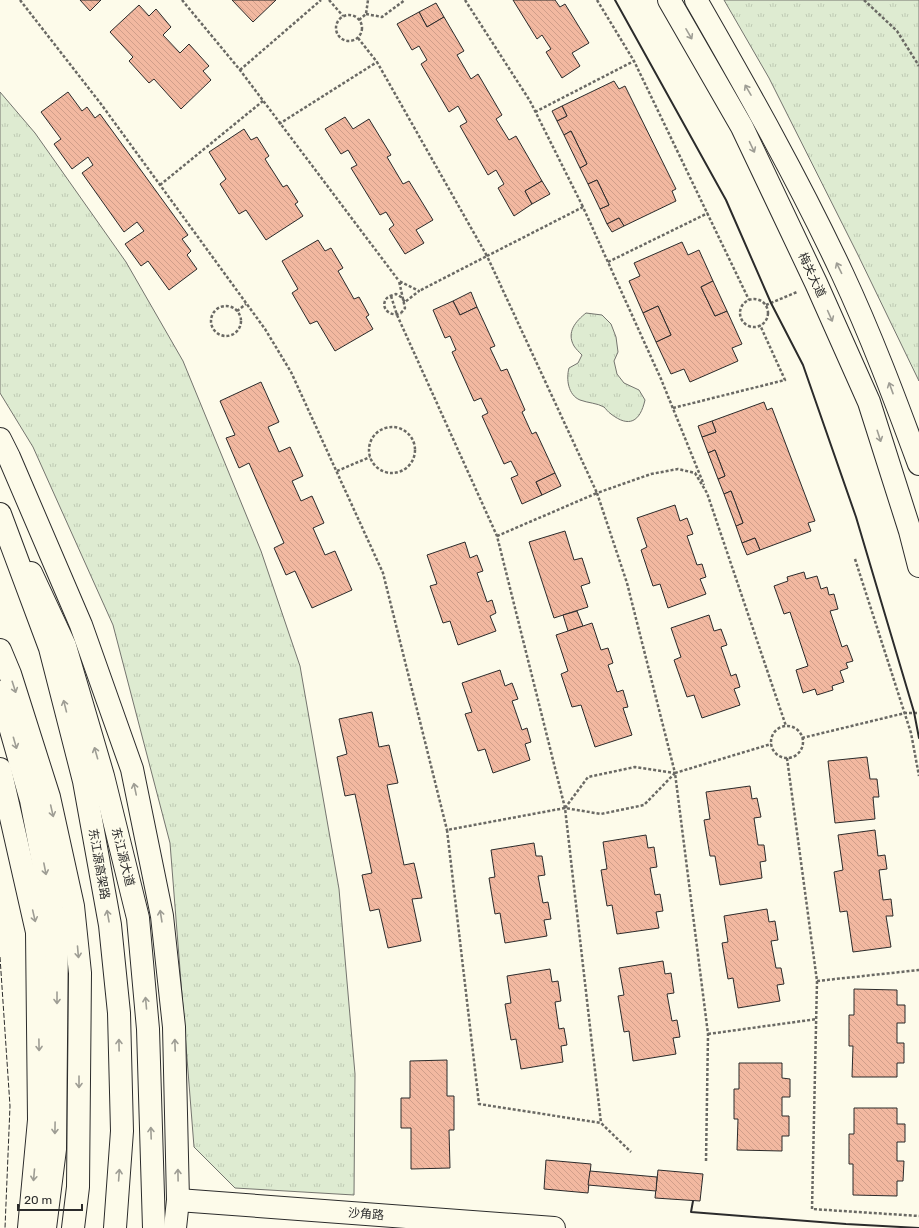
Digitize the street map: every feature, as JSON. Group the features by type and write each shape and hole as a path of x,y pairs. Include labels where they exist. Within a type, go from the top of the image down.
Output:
{"main road":[{"name":"梅关大道","path":"669,0 742,127 816,283 868,402 910,531 919,566"},
{"path":"696,0 762,115 842,272 889,382 919,464"},
{"path":"0,439 81,625 132,769 162,916 173,1019 178,1200 175,1228"},
{"name":"东江源大道","path":"0,506 65,646 103,776 138,918 148,1029 154,1228"},
{"name":"东江源高架路","path":"0,514 50,648 84,781 110,925 118,1013 122,1131 116,1228"},
{"path":"0,650 10,674 49,797 73,906 80,973 78,1187 73,1228"},
{"path":"0,692 31,800 57,935 55,1149 45,1228"},
{"path":"0,769 37,932 39,1120 30,1228"},
{"name":"沙角路","path":"178,1200 554,1228"}],"path":[{"path":"20,0 101,104 265,329 291,372 383,573 447,830 479,1104 601,1123 631,1152"},
{"path":"182,0 240,70 399,281 405,308 397,315 387,312 385,307 387,298 396,294 401,296 405,302 419,291 583,207"},
{"path":"240,70 321,0"},
{"path":"329,0 344,16"},
{"path":"359,20 366,14 368,0"},
{"path":"366,14 382,17 405,0"},
{"path":"465,0 535,112 583,207 673,408 707,493 786,726"},
{"path":"597,0 634,61 749,300"},
{"path":"864,0 896,31 919,66"},
{"path":"349,15 354,16 359,20 362,25 362,32 358,38 348,41 342,39 338,35 336,30 339,19 349,15"},
{"path":"358,38 377,62 487,256 597,493 627,583 675,773 708,1034 706,1161"},
{"path":"535,112 634,61"},
{"path":"280,124 377,62"},
{"path":"160,185 263,101"},
{"path":"608,262 708,213"},
{"path":"399,281 419,291"},
{"path":"766,305 816,283"},
{"path":"391,296 397,315 497,536 565,808 601,1123"},
{"path":"756,299 762,301 766,305 768,311 765,322 754,326 743,322 741,309 749,300 756,299"},
{"path":"237,311 247,304"},
{"path":"231,307 237,311 241,317 239,330 234,334 227,336 221,335 215,331 212,325 212,319 214,313 219,308 231,307"},
{"path":"673,408 785,380 760,325"},
{"path":"388,427 395,427 410,435 415,451 409,466 402,471 386,473 379,470 373,464 370,457 370,442 374,435 380,430 388,427"},
{"path":"337,471 370,457"},
{"path":"497,536 597,493 651,474 678,469 695,473 707,493"},
{"path":"855,559 911,733 919,776"},
{"path":"802,738 904,713 919,713"},
{"path":"780,727 793,727 799,732 802,738 803,745 800,752 794,757 780,757 774,751 771,744 771,738 780,727"},
{"path":"565,808 588,777 635,767 675,773 771,744"},
{"path":"787,758 817,981 812,1209 919,1216"},
{"path":"447,830 565,808 601,814 644,805 675,773"},
{"path":"817,981 919,970"},
{"path":"708,1034 817,1019"}],"green space":[{"path":"724,0 919,0 919,381 858,255 769,78"},
{"path":"0,92 35,133 126,262 183,361 261,551 300,666 339,889 355,1074 354,1195 235,1188 194,1147 170,843 113,625 33,447 0,393"},
{"path":"586,313 602,315 611,324 616,337 618,352 614,361 617,374 624,383 639,390 645,400 637,418 633,420 628,422 623,421 610,413 604,407 576,398 570,391 568,382 569,368 578,363 582,355 574,346 571,336 573,327"}],"building":[{"path":"80,0 101,0 90,11"},
{"path":"232,0 276,0 253,22"},
{"path":"513,0 555,0 560,7 565,4 589,43 572,53 580,66 562,78 546,52 551,49 542,35 537,39"},
{"path":"436,3 444,17 427,27 419,12"},
{"path":"139,5 149,16 156,9 171,27 163,35 180,53 189,44 209,66 203,71 211,80 181,109 154,79 149,83 129,61 133,57 110,32"},
{"path":"419,12 427,27 444,17 464,51 457,55 471,79 478,74 502,115 496,119 509,140 516,136 542,181 525,191 532,204 514,216 498,188 504,184 496,170 488,175 460,126 467,122 458,106 449,112 421,64 427,60 419,46 412,50 397,24"},
{"path":"614,81 619,89 625,86 676,189 672,191 676,201 624,226 619,218 607,224 600,209 609,205 597,180 588,184 580,168 587,164 571,131 564,135 557,121 567,116 562,106"},
{"path":"68,92 82,111 87,107 95,118 100,114 188,235 182,239 191,251 187,255 197,269 169,290 148,261 141,266 125,244 144,231 137,222 124,232 82,173 93,165 88,157 72,169 54,144 61,139 41,112"},
{"path":"562,106 567,116 557,121 552,111"},
{"path":"345,117 353,129 369,119 391,155 387,157 403,184 409,181 433,220 416,230 424,243 405,254 389,229 394,225 386,212 380,215 351,168 357,165 348,150 341,154 325,129"},
{"path":"244,129 251,140 257,137 269,156 265,159 283,187 287,185 298,202 295,204 303,216 266,240 246,210 239,214 220,184 226,179 209,152"},
{"path":"571,131 587,164 580,168 564,135"},
{"path":"597,180 609,205 600,209 588,184"},
{"path":"542,181 550,194 532,204 525,191"},
{"path":"619,218 624,226 612,232 607,224"},
{"path":"318,240 325,251 331,248 343,268 338,271 354,299 359,297 369,315 366,317 373,329 335,351 317,321 310,324 292,293 298,289 282,261"},
{"path":"682,242 688,255 699,250 713,281 701,287 715,316 727,311 742,344 732,348 738,361 690,382 684,369 671,374 656,342 671,335 658,306 643,313 629,281 640,276 634,263"},
{"path":"713,281 727,311 715,316 701,287"},
{"path":"471,292 477,307 460,315 453,301"},
{"path":"453,301 460,315 477,307 495,346 490,348 501,371 507,369 525,410 522,412 532,434 536,432 555,473 536,482 542,495 522,504 511,478 518,475 511,461 504,464 482,416 488,413 481,398 474,401 452,352 456,350 450,336 445,338 433,310"},
{"path":"658,306 671,335 656,342 643,313"},
{"path":"261,382 279,422 268,427 279,452 290,447 303,476 292,481 301,501 312,496 324,523 313,528 325,555 335,551 352,590 312,608 295,571 286,575 274,548 284,543 249,463 239,468 226,438 235,435 220,401"},
{"path":"764,402 767,410 772,408 815,521 808,523 811,531 760,550 755,538 742,543 736,526 743,523 731,491 724,494 718,479 725,476 715,450 708,453 702,437 716,432 712,421"},
{"path":"712,421 716,432 702,437 698,426"},
{"path":"715,450 725,476 718,479 708,453"},
{"path":"555,473 561,486 542,495 536,482"},
{"path":"731,491 743,523 736,526 724,494"},
{"path":"675,505 680,521 687,518 693,534 687,536 697,565 702,564 706,577 700,579 706,594 668,608 660,584 653,586 641,550 647,547 637,518"},
{"path":"565,531 574,560 582,558 590,583 581,586 588,607 554,618 529,542"},
{"path":"755,538 760,550 747,555 742,543"},
{"path":"465,542 470,558 477,555 483,571 477,573 487,602 492,600 496,613 490,616 496,631 458,645 450,621 443,623 430,586 437,584 427,555"},
{"path":"804,572 806,579 817,576 821,589 827,587 829,595 834,594 838,609 830,611 842,647 847,645 853,661 846,663 848,668 840,671 844,682 832,686 833,690 817,695 815,689 803,693 796,670 808,666 790,612 784,614 774,586 788,581 787,577"},
{"path":"577,611 583,626 568,631 563,615"},
{"path":"709,615 714,631 721,629 727,645 721,647 731,676 736,674 740,687 734,689 740,705 702,718 694,695 687,697 674,660 681,657 671,628"},
{"path":"592,623 601,650 608,648 613,663 608,665 617,692 623,690 628,707 623,708 632,735 595,747 581,705 572,707 561,674 568,671 556,635"},
{"path":"500,670 505,686 512,683 518,699 512,701 522,730 527,728 531,742 525,744 530,760 493,773 485,749 478,751 465,714 472,712 462,683"},
{"path":"372,712 379,747 389,745 398,783 387,785 404,865 414,863 422,898 412,899 421,941 388,948 379,909 370,911 362,875 372,873 355,794 345,796 337,757 347,754 339,719"},
{"path":"867,757 870,779 877,779 879,797 873,797 875,819 835,823 828,761"},
{"path":"750,786 752,799 757,798 761,817 754,818 758,845 764,845 766,861 760,862 762,878 720,885 715,856 710,856 704,820 710,819 706,792"},
{"path":"875,830 878,856 885,855 887,869 879,870 883,900 891,899 893,916 886,916 891,947 853,952 847,911 840,912 834,872 843,870 838,835"},
{"path":"646,835 648,848 654,847 657,867 650,868 655,895 660,894 663,911 656,912 659,928 617,934 612,905 607,906 601,870 607,869 603,842"},
{"path":"534,843 536,856 542,856 545,875 538,876 543,903 548,902 551,919 544,920 547,936 505,943 500,913 495,914 489,878 495,877 491,850"},
{"path":"767,909 769,922 775,921 778,940 771,941 776,968 781,968 784,984 777,985 780,1001 738,1008 733,978 728,979 722,943 728,942 724,916"},
{"path":"663,961 665,974 671,973 674,993 667,994 672,1021 677,1020 680,1037 673,1038 676,1054 633,1061 629,1031 624,1032 618,996 624,995 619,968"},
{"path":"550,969 552,982 558,981 561,1001 555,1002 559,1029 564,1028 567,1045 561,1046 563,1062 521,1069 516,1039 511,1040 505,1004 511,1003 507,976"},
{"path":"854,989 897,990 897,1005 905,1005 905,1023 897,1023 897,1043 904,1043 904,1063 897,1063 897,1077 852,1077 853,1046 849,1046 849,1015 854,1015"},
{"path":"447,1060 447,1096 454,1096 454,1130 449,1130 450,1168 411,1169 411,1128 401,1128 401,1098 410,1098 410,1061"},
{"path":"739,1063 782,1063 782,1078 790,1079 790,1097 782,1097 782,1116 789,1116 789,1136 782,1136 782,1151 737,1150 738,1119 734,1119 734,1089 739,1089"},
{"path":"854,1108 897,1108 897,1124 905,1124 905,1142 897,1142 897,1161 904,1161 903,1181 897,1181 897,1196 853,1195 853,1164 849,1164 849,1134 854,1134"},
{"path":"546,1160 591,1164 588,1193 544,1189"},
{"path":"658,1170 703,1174 700,1201 655,1198"},
{"path":"590,1171 657,1177 656,1191 588,1185"}],"fence":[{"path":"0,957 10,1106 5,1228"}],"wall":[{"path":"615,0 726,200 771,303 803,365 856,517 914,712 919,738"},
{"path":"693,1201 691,1212 919,1228"}]}
